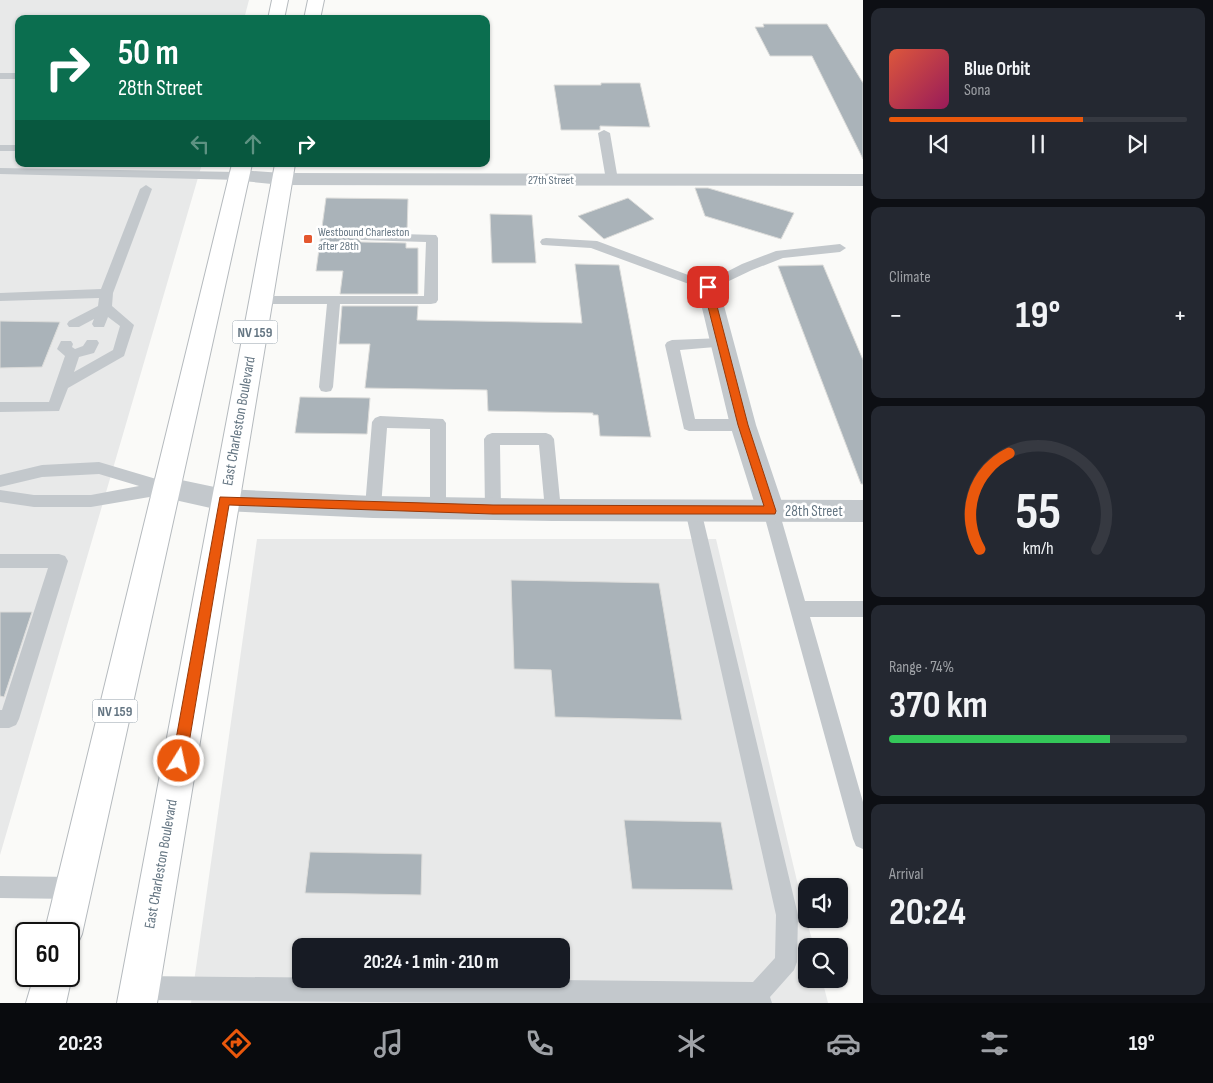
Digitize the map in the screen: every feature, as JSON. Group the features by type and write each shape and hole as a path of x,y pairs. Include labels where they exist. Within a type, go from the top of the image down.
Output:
{"main road":[{"path":"277,15 280,0"},
{"path":"313,15 316,0"},
{"name":"NV 159","path":"66,922 241,170"},
{"name":"East Charleston Boulevard","path":"138,995 224,500 284,172"},
{"path":"46,1003 50,987"}],"street":[{"name":"27th Street","path":"241,170 612,180 863,180"},
{"path":"708,287 743,425 771,511"},
{"name":"28th Street","path":"167,488 224,500 373,507 493,510 863,511"}],"lane":[{"path":"0,76 15,76"},
{"path":"604,133 612,180"},
{"path":"2,148 15,148"},
{"path":"0,171 149,168 241,170"},
{"path":"99,324 105,308 106,293 146,189"},
{"path":"261,300 431,300 432,238 365,237"},
{"path":"546,242 594,244 708,287 747,267 781,254 840,248"},
{"path":"0,297 106,293"},
{"path":"326,387 334,300"},
{"path":"74,324 105,308"},
{"path":"62,385 119,353 127,325 105,308"},
{"path":"0,407 54,407 62,385 70,349 89,350 92,343"},
{"path":"722,343 672,345 689,425 743,425"},
{"path":"373,507 380,422 438,423 438,508"},
{"path":"493,510 492,440 546,439 553,510"},
{"path":"0,481 42,471 99,468 167,488"},
{"path":"0,496 34,501 92,501 167,488"},
{"path":"138,995 759,998 786,962 787,915 693,510"},
{"path":"771,511 863,840"},
{"path":"0,561 58,561 9,719 0,719"},
{"path":"797,609 863,609"},
{"path":"0,887 74,888"}],"shaded area":[{"path":"0,0 249,0 245,15 15,15 15,167 201,167 0,855"},
{"path":"257,539 716,539 798,885 798,928 809,928 812,938 798,938 798,988 824,988 828,1003 191,1003"}],"building":[{"path":"763,24 827,24 863,83 863,159 812,56 770,56 755,27 764,27"},
{"path":"601,83 640,83 650,127 600,126 600,130 561,130 554,85 601,85"},
{"path":"695,188 708,188 794,213 781,239 705,216"},
{"path":"326,198 408,199 407,232 365,231 359,233 357,238 361,242 406,243 406,248 418,248 418,294 340,294 343,271 316,271"},
{"path":"628,198 654,219 604,239 578,216"},
{"path":"490,214 532,215 536,263 492,263"},
{"path":"575,264 619,265 651,437 600,436 598,415 593,415 593,413 488,411 487,390 365,388 370,344 339,344 342,306 418,306 417,320 582,323"},
{"path":"823,265 863,360 863,484 861,484 778,266"},
{"path":"0,321 60,322 42,367 0,368"},
{"path":"300,397 370,398 367,434 295,433"},
{"path":"511,580 659,583 682,720 555,717 551,670 514,669"},
{"path":"0,612 32,612 4,697 0,696"},
{"path":"624,820 721,822 733,890 632,889"},
{"path":"310,852 422,854 421,895 305,893"}],"place":[{"name":"Westbound Charleston after 28th","path":"308,239"}],"route":[{"path":"179,761 224,500 493,510 771,511 743,425 708,287"}]}
